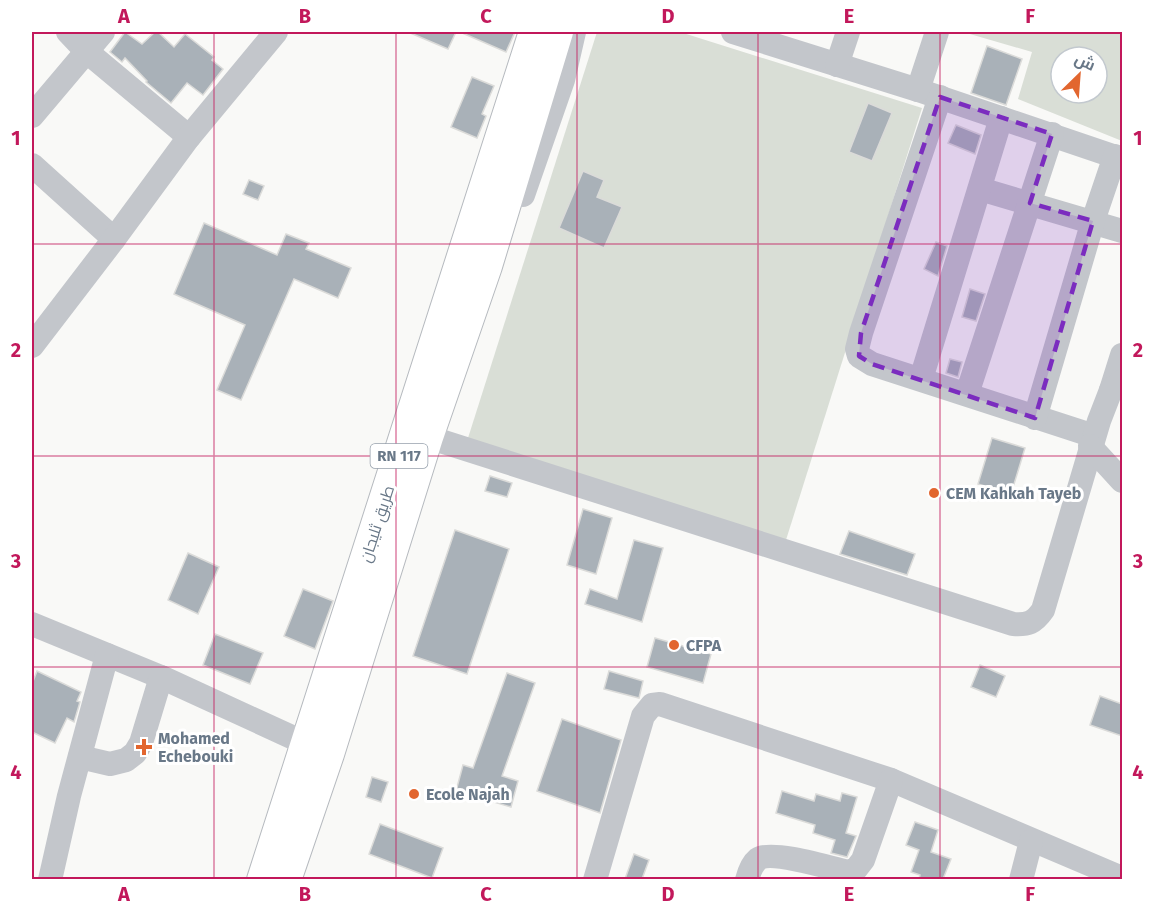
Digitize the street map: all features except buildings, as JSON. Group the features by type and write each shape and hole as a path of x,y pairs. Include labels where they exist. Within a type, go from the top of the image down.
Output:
{"main road":[{"name":"طريق ثليجان","path":"262,879 318,749 428,437 534,32"},
{"name":"طريق ثليجان","path":"286,879 318,749 474,262 558,32"}],"street":[{"path":"68,32 86,51 189,136"},
{"path":"32,116 103,32"},
{"path":"32,345 114,239 189,136 276,32"},
{"path":"474,262 498,261 505,252 563,80 574,32"},
{"path":"733,32 758,35 837,64 1119,158 1093,221 1035,418"},
{"path":"837,64 848,32"},
{"path":"918,90 937,32"},
{"path":"940,97 857,349 859,356 863,360 1035,418 1092,441 1122,481"},
{"path":"921,379 1001,118"},
{"path":"967,394 1052,134"},
{"path":"32,165 114,239"},
{"path":"980,189 1122,231"},
{"path":"428,437 1013,624 1028,625 1036,620 1043,610 1092,441 1117,386 1122,355"},
{"path":"32,624 161,677 318,749"},
{"path":"50,879 107,655"},
{"path":"80,757 110,764 126,760 135,753 141,742 161,677"},
{"path":"595,879 643,716 652,705 660,704 891,780 1122,878"},
{"path":"747,879 753,864 764,856 773,855 848,872 856,869 863,860 891,780"},
{"path":"1021,879 1031,841"}],"highlighted area":[{"path":"940,97 1052,134 1030,203 1093,221 1035,418 872,364 859,356 861,333"}],"shaded area":[{"path":"597,32 680,32 922,108 786,540 468,438"},
{"path":"963,32 1122,32 1122,141 1018,99 1032,52"}],"place":[{"name":"CEM Kahkah Tayeb","path":"934,493"},
{"name":"CFPA","path":"674,645"},
{"name":"Mohamed Echebouki","path":"144,747"},
{"name":"Ecole Najah","path":"414,794"}]}
